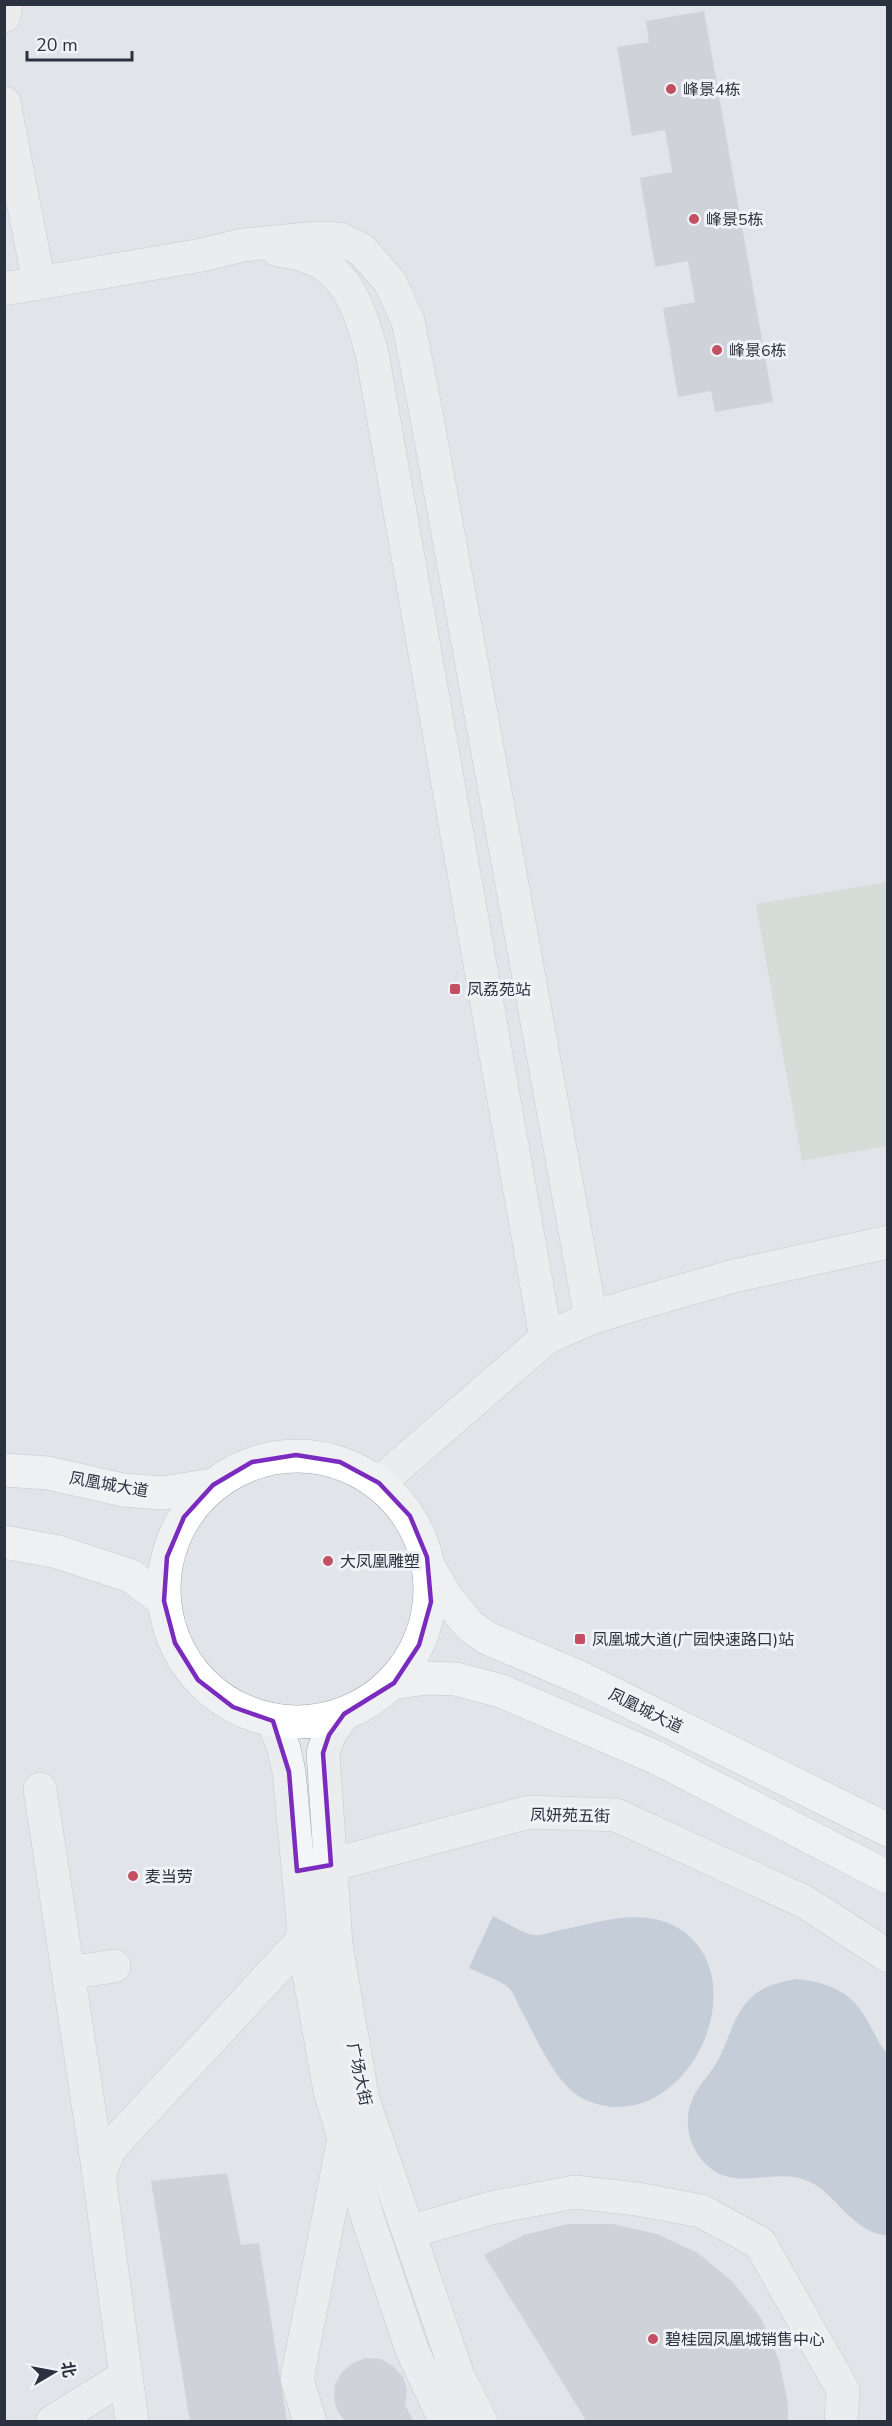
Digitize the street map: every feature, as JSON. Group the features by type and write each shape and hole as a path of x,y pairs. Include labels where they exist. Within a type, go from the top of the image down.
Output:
{"main road":[{"path":"296,1455 340,1462 379,1483 410,1516 427,1557 431,1602 419,1645 394,1683 358,1709 317,1723 273,1721 233,1707 198,1680 175,1643 164,1601 167,1557 184,1517 213,1485 252,1462 296,1455"},
{"name":"凤凰城大道","path":"4,1470 48,1473 123,1490 163,1493 213,1485"},
{"path":"4,1542 58,1552 131,1576 164,1601"},
{"name":"凤凰城大道","path":"428,1566 447,1598 470,1626 486,1638 581,1678 888,1830"},
{"path":"394,1683 425,1678 456,1679 501,1691 655,1757 888,1877"}],"street":[{"path":"4,16 6,4"},
{"path":"4,103 39,282"},
{"path":"4,289 202,255 243,245 317,238 340,239 362,250 390,282 408,321 591,1318"},
{"path":"243,245 297,252 318,259 344,283 361,315 372,353 546,1338"},
{"path":"379,1483 546,1338 591,1318 734,1276 888,1242"},
{"name":"广场大街","path":"344,1714 329,1735 323,1753 336,1945 363,2100 458,2376 481,2421"},
{"name":"广场大街","path":"273,1721 290,1772 303,1940 330,2091 412,2350 446,2421"},
{"path":"40,1789 99,2175 132,2421"},
{"name":"凤妍苑五街","path":"297,1871 331,1865 529,1812 616,1815 805,1902 888,1956"},
{"path":"99,2175 110,2148 303,1940"},
{"path":"69,1973 114,1966"},
{"path":"310,2421 297,2379 344,2139"},
{"path":"409,2232 491,2208 575,2192 637,2199 701,2211 760,2243 843,2390 841,2421"},
{"path":"52,2421 126,2376"}],"highlighted area":[{"path":"296,1455 340,1462 379,1483 410,1516 427,1557 431,1602 419,1645 394,1683 344,1714 329,1735 323,1753 331,1865 297,1871 289,1772 273,1721 233,1707 198,1680 175,1643 164,1601 167,1557 184,1517 213,1485 252,1462"}],"green space":[{"path":"887,882 887,1146 802,1161 756,904"}],"water":[{"path":"493,1916 525,1932 537,1935 611,1919 644,1917 661,1920 690,1937 707,1962 714,1992 710,2024 697,2055 677,2081 652,2099 621,2107 588,2101 577,2095 566,2085 548,2060 511,1990 506,1985 469,1968"},
{"path":"796,1979 829,1986 847,1996 862,2012 887,2054 887,2235 866,2229 823,2190 802,2179 789,2176 739,2178 727,2177 716,2172 700,2157 690,2138 688,2117 690,2106 697,2091 718,2060 742,2008 754,1995 764,1989"}],"building":[{"path":"704,11 773,402 715,412 711,391 678,397 663,308 695,302 688,261 655,267 640,178 672,172 669,152 665,130 632,136 617,47 649,42 646,21"},
{"path":"227,2173 241,2245 259,2243 287,2422 190,2422 151,2181"},
{"name":"碧桂园凤凰城销售中心","path":"568,2224 613,2224 657,2234 698,2253 733,2282 761,2318 779,2360 788,2404 788,2422 587,2422 484,2255 524,2235"},
{"path":"366,2358 381,2359 393,2366 403,2377 407,2390 405,2405 414,2422 346,2422 338,2412 334,2399 335,2384 342,2372 353,2363"}],"place":[{"name":"峰景4栋","path":"671,89"},
{"name":"峰景5栋","path":"694,219"},
{"name":"峰景6栋","path":"717,350"},
{"name":"凤荔苑站","path":"455,989"},
{"name":"大凤凰雕塑","path":"328,1561"},
{"name":"凤凰城大道(广园快速路口)站","path":"580,1639"},
{"name":"麦当劳","path":"133,1876"},
{"name":"碧桂园凤凰城销售中心","path":"653,2339"}]}
